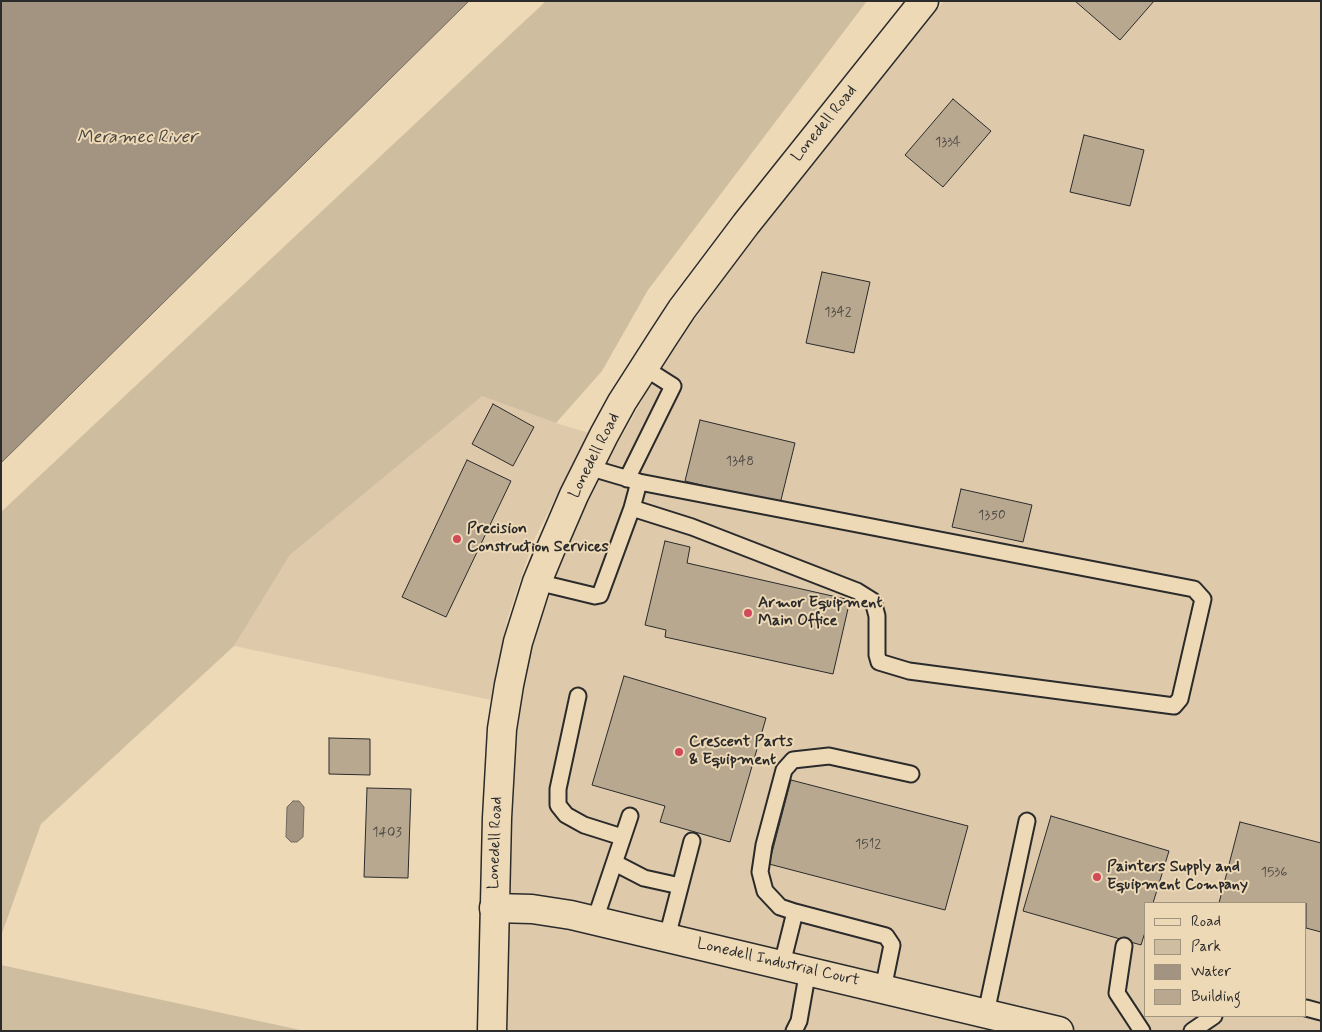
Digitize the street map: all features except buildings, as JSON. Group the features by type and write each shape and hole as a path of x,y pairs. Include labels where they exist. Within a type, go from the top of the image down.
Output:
{"street":[{"name":"Lonedell Road","path":"492,1031 499,774 505,707 518,642 537,582 561,524 622,402 682,309 746,224 924,1"},
{"name":"Lonedell Industrial Court","path":"494,908 551,911 594,920 808,970 883,989 990,1020 1059,1031"}],"lane":[{"path":"537,582 595,596 600,595 632,508 633,480 673,386 643,368"},
{"path":"588,467 633,480 1194,589 1203,599 1180,699 1174,706 909,671 879,662 875,609 872,601 857,591 692,527 632,508"},
{"path":"578,696 558,788 558,805 566,815 584,825 622,838"},
{"path":"883,989 892,945 886,936 795,912 780,906 765,890 760,872 764,846 784,770 793,760 829,756 912,774"},
{"path":"594,920 630,816"},
{"path":"990,1020 1026,821"},
{"path":"666,937 692,841"},
{"path":"615,863 644,878 680,886"},
{"path":"782,964 795,912"},
{"path":"1124,946 1117,993 1142,1031"},
{"path":"796,1030 808,970"},
{"path":"1307,1008 1321,1012"},
{"path":"1192,1031 1213,1017"}],"shaded area":[{"path":"944,1 1321,1 1321,1031 506,1031 513,767 520,702 534,639 555,579 583,512 613,452 661,366 738,259"},
{"path":"482,395 556,423 589,433 533,542 508,617 491,700 234,646 290,555"}],"green space":[{"path":"546,1 867,1 648,290 602,371 556,423 482,396 290,555 234,646 41,824 1,936 1,512"},
{"path":"1,965 305,1031 1,1031"}],"water":[{"name":"Meramec River","path":"1,1 469,1 1,463"},
{"path":"293,801 299,801 304,807 303,837 297,842 291,842 286,837 287,807"}],"place":[{"name":"Precision Construction Services","path":"457,539"},
{"name":"Armor Equipment Main Office","path":"748,613"},
{"name":"Crescent Parts & Equipment","path":"679,752"},
{"name":"Painters Supply and Equipment Company","path":"1097,877"}]}
